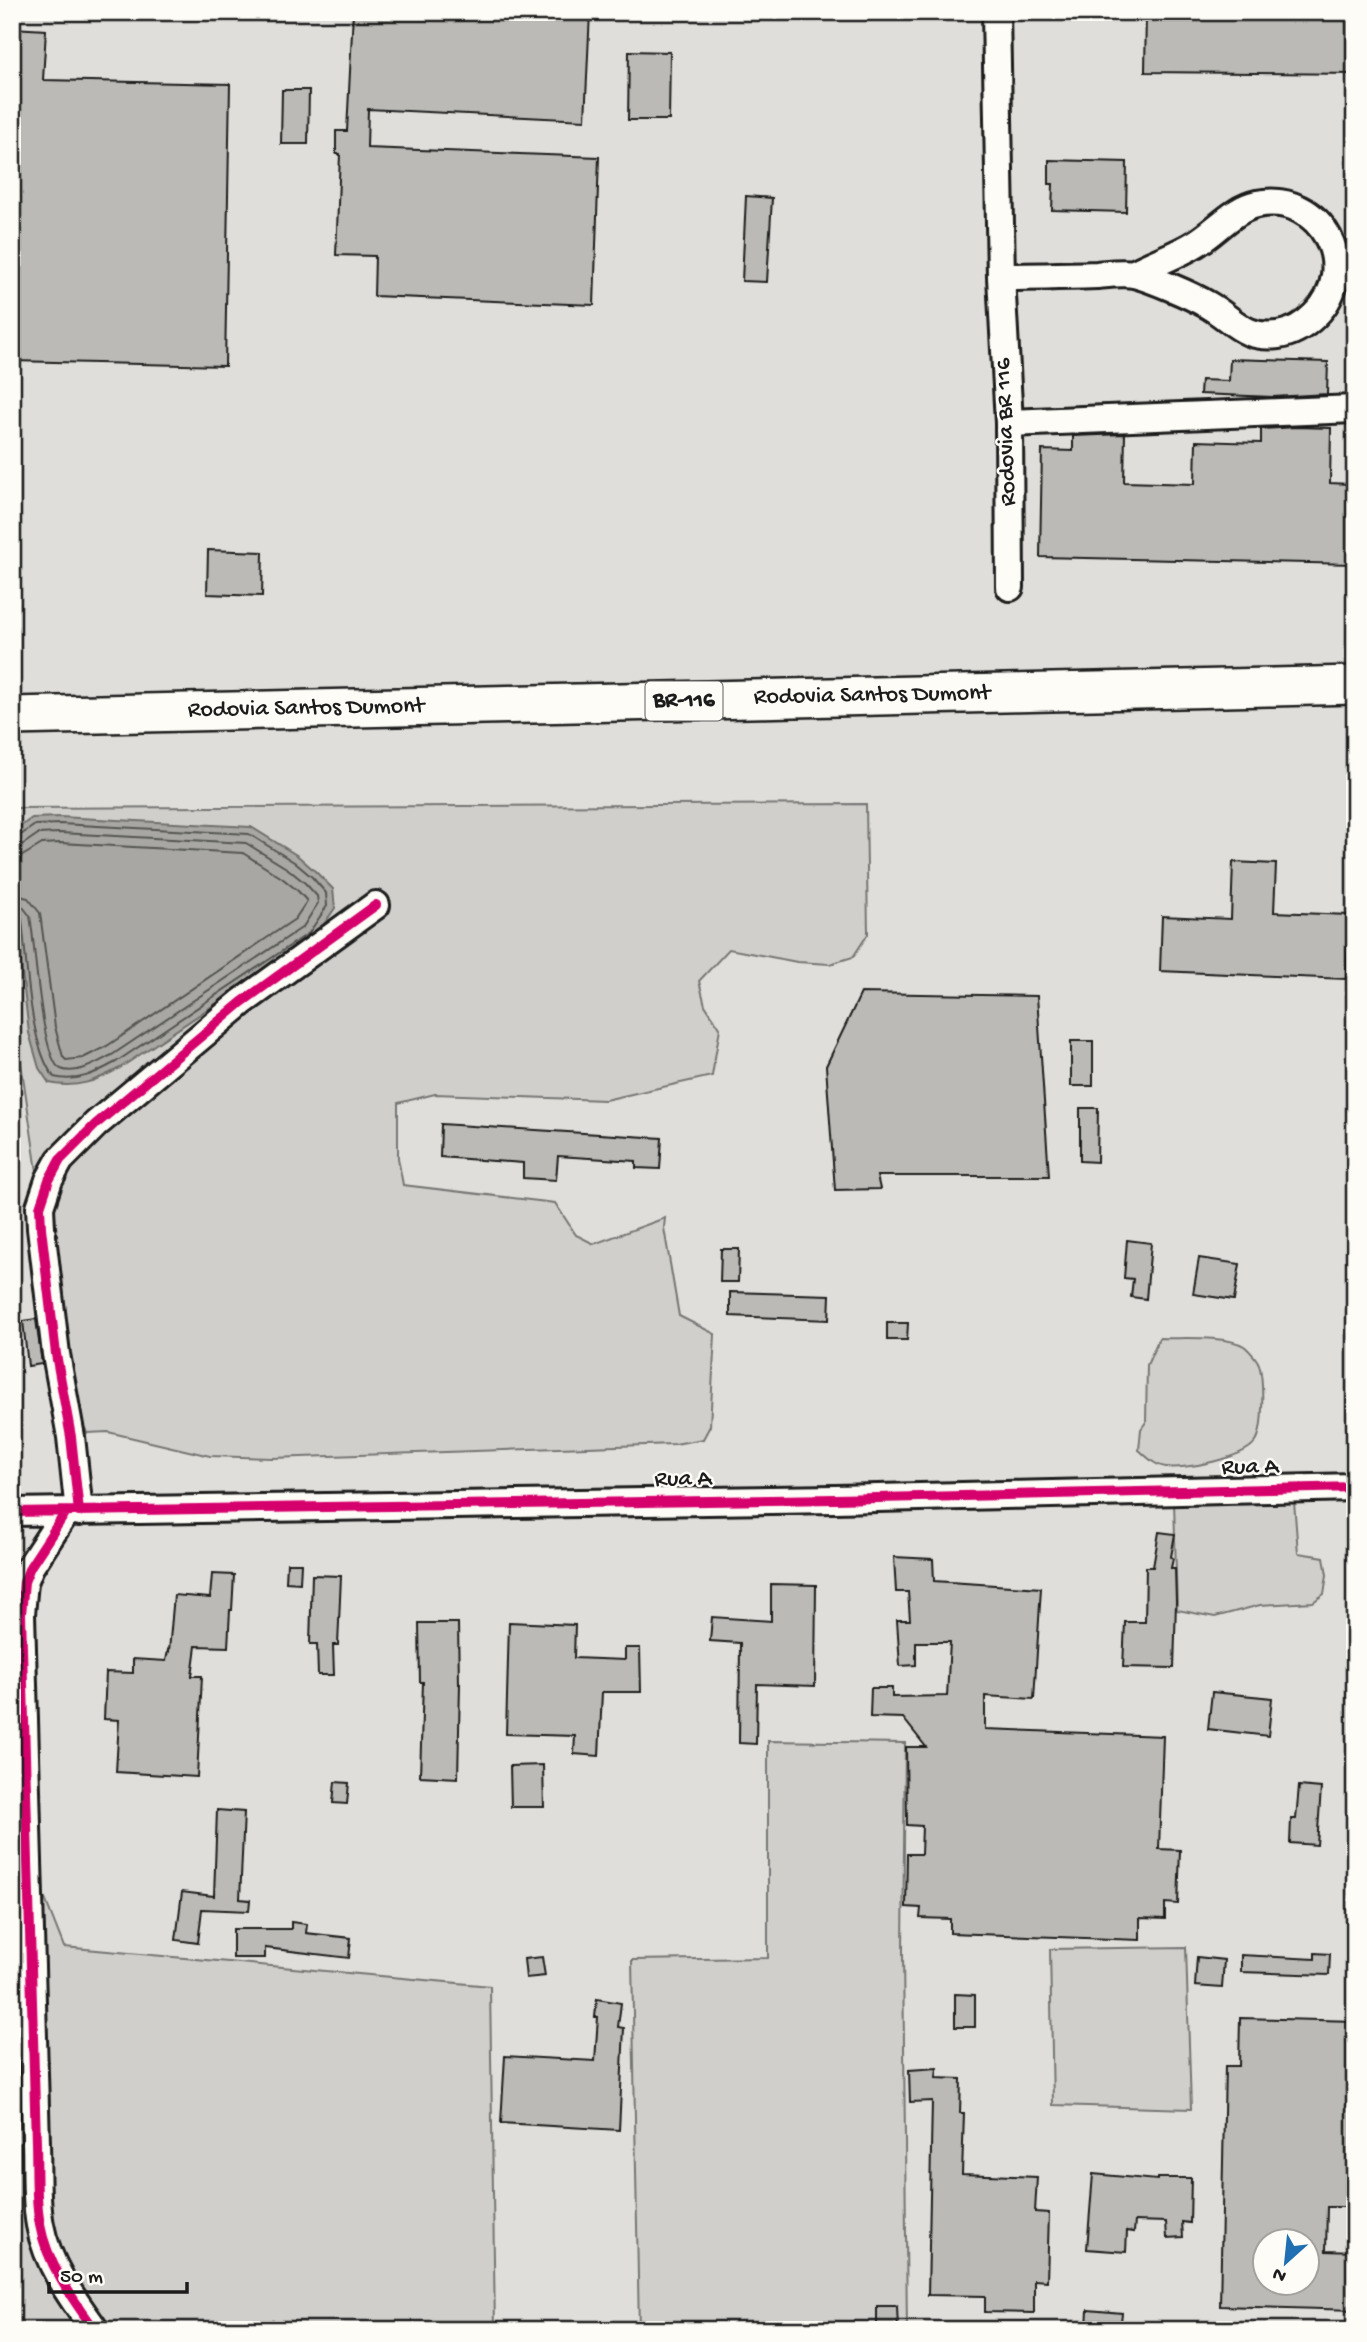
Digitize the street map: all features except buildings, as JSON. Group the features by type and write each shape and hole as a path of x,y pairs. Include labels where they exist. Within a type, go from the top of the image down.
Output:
{"highway":[{"name":"Rodovia Santos Dumont","path":"12,716 1355,685"}],"street":[{"name":"Rodovia BR 116","path":"996,12 1001,277 1009,423 1010,587"},
{"path":"1001,277 1133,274 1199,300 1250,334 1276,335 1293,331 1321,310 1331,294 1337,274 1333,245 1320,226 1298,208 1286,203 1271,202 1244,208 1199,242 1133,274"},
{"path":"1009,423 1355,409"},
{"path":"95,2330 77,2305 44,2244 39,2222 22,1605 24,1582 30,1567 73,1512 71,1437 56,1354 40,1207 49,1180 60,1160 96,1124 242,1002 376,905"},
{"name":"Rua A","path":"12,1512 1355,1487"}],"shaded area":[{"path":"12,12 1355,12 1355,2330 75,2330 12,1692"},
{"path":"866,804 868,934 853,957 830,964 797,962 729,949 699,981 705,1005 720,1028 712,1076 605,1100 435,1094 398,1103 398,1158 403,1185 555,1203 576,1235 594,1244 665,1218 664,1228 679,1316 715,1334 710,1426 703,1439 675,1444 272,1458 210,1456 108,1432 87,1433 76,1406 60,1327 12,1002 12,808"},
{"path":"1159,1338 1226,1340 1244,1346 1254,1356 1260,1369 1262,1414 1259,1435 1250,1447 1214,1462 1175,1467 1158,1465 1139,1450 1141,1429 1146,1422 1147,1365"},
{"path":"1174,1501 1294,1501 1298,1553 1324,1557 1327,1575 1324,1594 1313,1602 1260,1605 1215,1617 1177,1610"},
{"path":"768,1741 905,1743 903,1952 907,2330 639,2330 632,1960 768,1958"},
{"path":"12,1815 64,1947 490,1986 495,2330 12,2330"},
{"path":"1186,1947 1191,2109 1053,2105 1050,1949"}],"water":[{"path":"60,817 251,827 298,856 316,872 333,889 335,908 315,937 120,1068 86,1083 49,1083 39,1068 29,1033 12,885 14,831 32,818"}],"cycle path":[{"path":"79,1512 41,1228 40,1207 49,1180 60,1160 96,1124 242,1002 376,905"},
{"path":"12,1512 835,1499 1355,1487"},
{"path":"66,1512 30,1567 24,1582 21,1614 37,2195 43,2239 54,2267 95,2330"}]}
